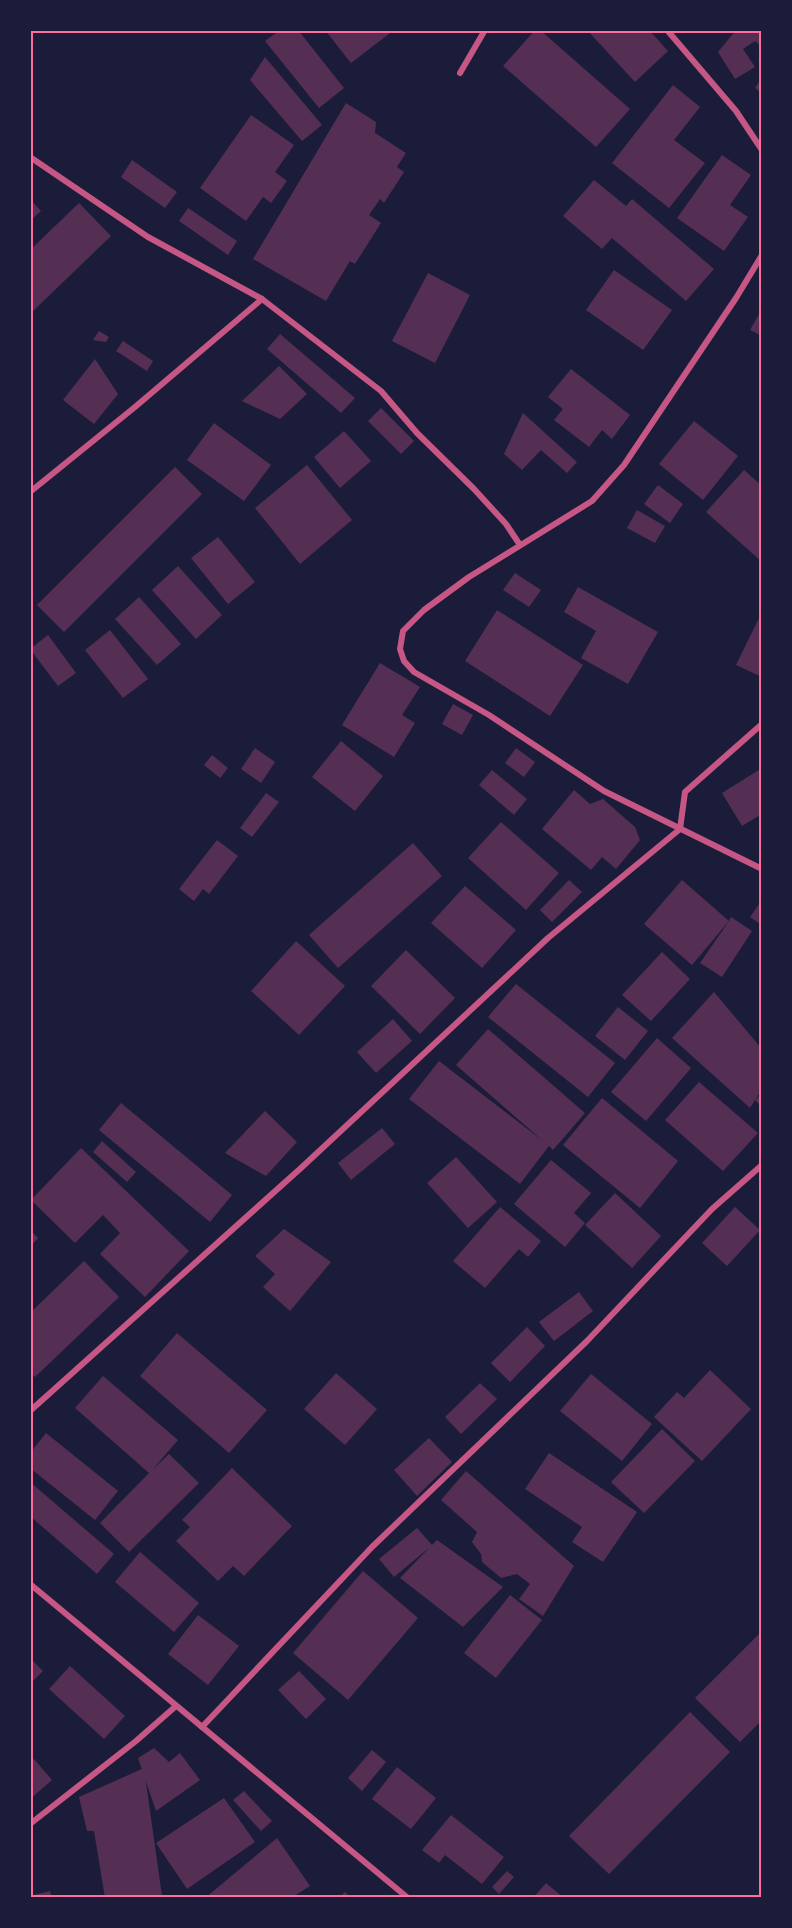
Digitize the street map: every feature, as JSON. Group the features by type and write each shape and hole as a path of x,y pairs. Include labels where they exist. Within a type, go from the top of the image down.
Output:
{"street":[{"path":"460,73 485,30"},
{"path":"667,30 736,111 762,150"},
{"path":"30,157 148,237 262,299 381,391 417,433 482,498 520,545"},
{"path":"762,255 736,298 624,465 592,501 469,577 424,610 403,631 400,650 404,661 414,672 489,715 604,791 762,869"},
{"path":"30,492 135,407 262,299"},
{"path":"30,1411 301,1168 548,938 680,829 685,792 762,724"},
{"path":"202,1727 372,1547 587,1341 712,1209 762,1165"},
{"path":"30,1584 408,1898"},
{"path":"30,1824 136,1742 176,1706"}],"building":[{"path":"280,30 298,30 344,88 319,108 265,41"},
{"path":"325,30 394,30 351,63"},
{"path":"535,30 540,30 630,109 596,147 503,66"},
{"path":"587,30 649,30 668,51 635,82"},
{"path":"736,30 762,30 762,47 755,41 743,49 755,67 735,79 718,52"},
{"path":"265,57 322,125 302,141 250,80"},
{"path":"762,78 762,93 755,88"},
{"path":"673,85 700,107 674,140 705,163 669,208 612,163"},
{"path":"346,103 376,122 375,133 406,153 397,167 404,172 384,203 380,199 369,215 381,223 355,264 350,261 326,301 253,259"},
{"path":"251,115 294,145 275,172 287,181 271,203 263,197 246,221 200,188"},
{"path":"722,155 751,175 730,205 748,217 724,251 677,218"},
{"path":"132,160 177,192 165,208 121,177"},
{"path":"594,180 626,206 632,199 714,269 686,301 612,238 602,249 563,216"},
{"path":"30,199 41,211 30,221"},
{"path":"79,203 111,236 30,314 30,250"},
{"path":"188,208 237,241 228,255 179,221"},
{"path":"614,270 672,310 643,350 586,310"},
{"path":"428,273 470,295 435,363 392,341"},
{"path":"762,309 762,336 750,330"},
{"path":"99,331 109,337 106,342 93,340"},
{"path":"280,334 355,398 341,413 267,349"},
{"path":"123,341 153,361 147,371 116,351"},
{"path":"95,359 118,394 94,424 63,400"},
{"path":"279,366 307,394 280,419 242,401"},
{"path":"571,369 630,415 612,439 602,430 589,447 554,420 563,409 548,397"},
{"path":"381,408 414,441 401,454 368,421"},
{"path":"523,413 577,462 567,473 541,450 522,470 504,454"},
{"path":"694,421 738,456 703,500 659,464"},
{"path":"214,423 271,465 244,501 187,460"},
{"path":"344,431 371,461 340,488 314,457"},
{"path":"307,465 352,520 300,564 255,508"},
{"path":"175,467 202,494 64,632 37,605"},
{"path":"744,470 762,486 762,562 706,512"},
{"path":"658,485 683,504 670,523 644,504"},
{"path":"637,510 665,526 655,543 627,528"},
{"path":"218,537 255,582 228,604 191,558"},
{"path":"178,566 222,615 196,639 152,590"},
{"path":"515,573 541,590 529,607 503,590"},
{"path":"578,587 658,632 628,684 581,658 596,631 564,612"},
{"path":"139,597 181,644 157,665 115,619"},
{"path":"497,610 583,665 550,716 465,661"},
{"path":"759,618 762,619 762,677 736,665"},
{"path":"110,630 148,679 123,698 85,650"},
{"path":"48,635 76,673 58,686 30,649"},
{"path":"380,663 420,687 402,715 415,723 394,757 342,725"},
{"path":"453,704 473,715 462,735 442,724"},
{"path":"341,741 383,776 355,811 312,777"},
{"path":"255,748 275,762 261,783 241,769"},
{"path":"516,748 535,762 524,777 505,763"},
{"path":"212,755 228,768 220,778 204,765"},
{"path":"762,768 762,814 742,826 722,793"},
{"path":"492,770 527,799 514,815 479,785"},
{"path":"574,790 590,804 603,799 635,827 640,840 616,869 602,857 591,870 542,829"},
{"path":"266,793 279,802 252,837 240,828"},
{"path":"501,822 559,873 526,910 468,858"},
{"path":"217,840 238,856 209,894 203,889 194,901 179,889"},
{"path":"413,843 442,876 338,968 309,935"},
{"path":"569,880 582,892 552,922 540,910"},
{"path":"682,880 729,921 692,965 644,924"},
{"path":"465,886 516,930 482,968 431,923"},
{"path":"762,900 762,925 750,917"},
{"path":"731,917 752,931 722,977 700,963"},
{"path":"296,941 345,986 299,1035 251,991"},
{"path":"406,950 455,998 420,1034 371,986"},
{"path":"662,952 690,979 651,1021 622,995"},
{"path":"516,984 615,1063 588,1097 488,1017"},
{"path":"714,992 762,1049 762,1089 750,1108 672,1038"},
{"path":"618,1007 648,1031 625,1060 595,1036"},
{"path":"393,1019 412,1041 376,1073 357,1052"},
{"path":"488,1029 585,1113 553,1150 549,1146 520,1184 409,1099 439,1061 543,1141 456,1065"},
{"path":"657,1038 691,1068 646,1121 611,1092"},
{"path":"699,1082 758,1133 723,1171 665,1120"},
{"path":"762,1093 762,1107 755,1100"},
{"path":"602,1098 678,1161 640,1208 563,1145"},
{"path":"121,1103 232,1195 210,1222 99,1130"},
{"path":"265,1111 297,1142 266,1176 225,1153"},
{"path":"382,1128 395,1144 351,1180 338,1163"},
{"path":"102,1141 136,1172 127,1182 93,1152"},
{"path":"81,1148 189,1251 145,1297 100,1254 120,1233 103,1215 75,1243 31,1200"},
{"path":"456,1157 497,1202 468,1228 427,1183"},
{"path":"551,1160 591,1193 574,1213 585,1223 565,1247 514,1204"},
{"path":"615,1193 661,1236 632,1268 585,1225"},
{"path":"500,1207 541,1241 528,1257 519,1249 485,1288 453,1261"},
{"path":"735,1207 760,1230 727,1266 702,1243"},
{"path":"284,1229 331,1262 290,1311 263,1287 275,1274 255,1256"},
{"path":"30,1230 38,1238 30,1247"},
{"path":"84,1261 119,1297 35,1377 30,1372 30,1313"},
{"path":"579,1292 593,1311 554,1341 539,1322"},
{"path":"527,1327 545,1346 510,1382 491,1363"},
{"path":"177,1333 267,1410 229,1453 140,1376"},
{"path":"710,1370 751,1409 702,1461 654,1417 677,1392 684,1398"},
{"path":"336,1373 377,1409 345,1445 304,1409"},
{"path":"591,1374 652,1424 622,1461 560,1411"},
{"path":"103,1376 178,1440 153,1469 169,1454 199,1483 129,1552 100,1523 149,1473 75,1408"},
{"path":"480,1383 497,1399 461,1434 445,1417"},
{"path":"662,1429 695,1461 644,1513 611,1482"},
{"path":"46,1433 118,1491 95,1520 30,1468 30,1453"},
{"path":"429,1438 452,1462 417,1496 394,1470"},
{"path":"549,1453 637,1512 603,1562 572,1542 582,1527 525,1489"},
{"path":"232,1468 292,1526 244,1576 233,1566 218,1581 176,1541 190,1527 182,1520"},
{"path":"466,1471 574,1566 543,1616 519,1599 530,1584 517,1574 501,1578 482,1562 481,1554 472,1542 477,1532 441,1500"},
{"path":"30,1482 114,1554 97,1574 30,1516"},
{"path":"417,1528 432,1545 437,1540 503,1587 463,1627 400,1578 430,1547 394,1577 379,1559"},
{"path":"140,1552 199,1603 174,1632 115,1582"},
{"path":"363,1571 418,1618 348,1700 293,1653"},
{"path":"510,1595 542,1620 496,1678 464,1653"},
{"path":"198,1615 239,1646 208,1685 168,1654"},
{"path":"762,1631 762,1720 740,1742 695,1698"},
{"path":"30,1658 43,1671 30,1684"},
{"path":"70,1666 125,1716 104,1739 49,1689"},
{"path":"299,1671 326,1699 306,1719 278,1690"},
{"path":"690,1712 730,1752 609,1874 569,1836"},
{"path":"154,1748 169,1762 180,1753 200,1780 156,1811 138,1758"},
{"path":"372,1750 386,1762 362,1791 348,1778"},
{"path":"34,1759 52,1780 30,1799 30,1763"},
{"path":"397,1767 436,1798 411,1829 372,1799"},
{"path":"144,1768 162,1896 105,1898 94,1831 87,1831 79,1797"},
{"path":"244,1791 272,1821 261,1831 233,1800"},
{"path":"224,1798 255,1842 187,1889 156,1843"},
{"path":"451,1815 504,1857 482,1884 445,1855 439,1863 422,1850"},
{"path":"277,1838 310,1886 291,1898 205,1898"},
{"path":"507,1871 514,1877 499,1894 492,1887"},
{"path":"546,1883 564,1898 533,1898"},
{"path":"50,1891 52,1898 30,1898 30,1896"},
{"path":"345,1892 351,1898 339,1898"}]}
